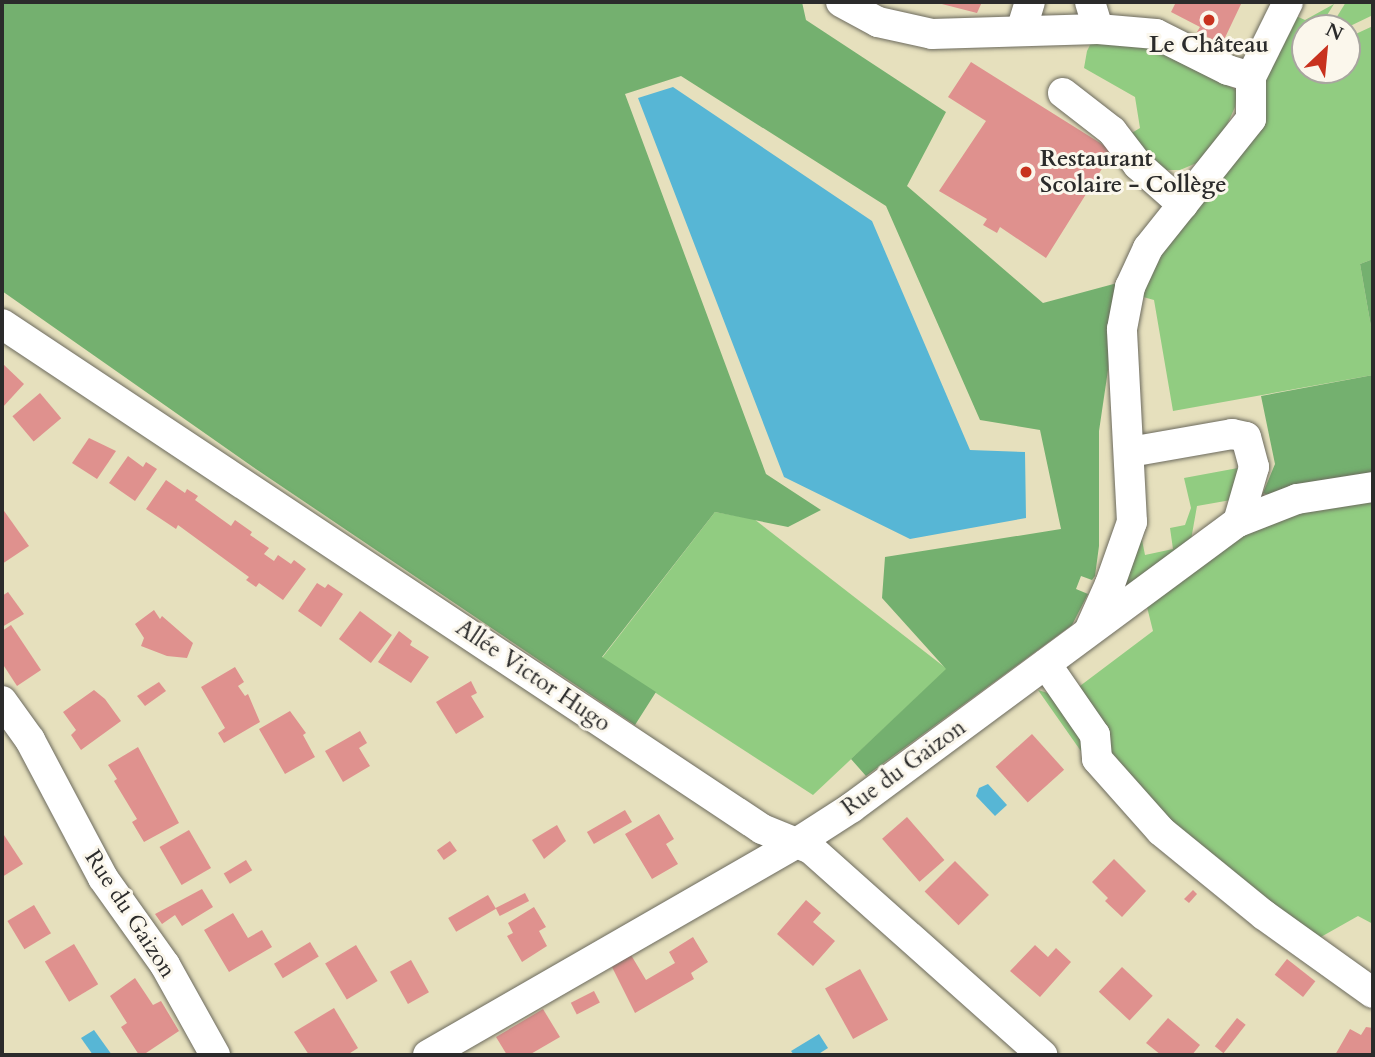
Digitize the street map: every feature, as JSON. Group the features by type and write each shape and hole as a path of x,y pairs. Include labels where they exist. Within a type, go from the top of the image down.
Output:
{"street":[{"path":"841,2 878,22 932,34 1021,31 1094,15 1156,34 1228,70 1251,77"},
{"path":"1021,31 1031,2"},
{"path":"1087,635 1110,584 1132,522 1122,329 1130,286 1148,248 1251,119 1251,77 1288,2"},
{"path":"1063,93 1112,131 1138,165 1183,205"},
{"name":"Allée Victor Hugo","path":"2,324 761,829 811,849 1042,1055"},
{"path":"1130,452 1232,434 1246,437 1254,467 1238,522"},
{"name":"Rue du Gaizon","path":"428,1055 795,844 851,808 1238,522 1297,499 1373,487"},
{"path":"1046,664 1095,735 1097,759 1161,831 1264,915 1367,988"},
{"name":"Rue du Gaizon","path":"2,701 30,740 103,878 165,965 215,1055"}],"green space":[{"path":"2,2 802,2 806,20 946,112 907,186 1043,303 1121,282 1099,431 1099,546 1095,576 1092,580 1081,576 1076,589 1088,594 1072,625 866,776 851,759 946,669 882,598 885,557 1061,529 1040,430 980,420 886,206 681,76 625,94 766,474 821,510 788,527 715,512 602,657 656,692 635,725 253,467 2,291"},
{"path":"1346,2 1373,2 1373,15 1361,21 1361,14 1339,14"},
{"path":"1334,4 1328,14 1316,14"},
{"path":"1291,26 1291,84 1361,84 1361,32 1373,26 1373,259 1360,264 1373,338 1373,375 1173,411 1154,300 1136,295 1265,78"},
{"path":"1093,39 1149,42 1203,68 1237,91 1235,107 1227,125 1199,162 1180,170 1158,170 1130,134 1140,128 1135,97 1084,68 1087,51"},
{"path":"1373,259 1373,338 1360,264"},
{"path":"1373,375 1373,476 1271,496 1263,493 1275,464 1261,396"},
{"path":"1238,468 1241,477 1231,500 1197,506 1191,540 1123,590 1141,535 1145,555 1173,549 1170,528 1185,525 1191,508 1184,478"},
{"path":"1373,501 1373,924 1358,916 1312,942 1097,774 1038,690 1064,698 1153,631 1146,603 1236,537 1305,511"},
{"path":"715,512 754,519 947,669 813,795 602,658"}],"water":[{"path":"673,87 872,221 970,450 1025,452 1026,518 910,539 784,477 638,98"},
{"path":"988,784 1007,805 995,816 976,796 979,788"},
{"path":"94,1030 112,1055 93,1055 81,1038"},
{"path":"819,1034 828,1048 817,1055 794,1055 791,1051"}],"building":[{"path":"934,2 982,2 977,13"},
{"name":"Le Château","path":"1176,2 1242,2 1222,44 1197,32 1200,27 1171,12"},
{"name":"Restaurant Scolaire - Collège","path":"971,62 1113,151 1046,258 1000,227 997,233 983,225 987,219 939,191 986,121 948,97"},
{"path":"2,363 24,384 2,408"},
{"path":"40,393 61,418 34,441 12,416"},
{"path":"89,438 116,451 97,479 72,463"},
{"path":"128,456 143,467 146,462 157,469 135,501 109,483"},
{"path":"166,480 185,493 187,489 198,496 195,500 231,526 235,520 252,532 250,535 269,548 264,554 274,561 278,555 291,564 294,560 306,569 283,600 259,583 256,587 246,580 249,577 178,525 176,529 146,509"},
{"path":"2,508 29,546 2,564"},
{"path":"317,583 325,588 328,584 343,594 321,627 298,611"},
{"path":"8,592 24,614 2,627 2,596"},
{"path":"154,610 160,619 162,616 193,643 187,658 167,656 141,646 144,638 135,624"},
{"path":"360,611 392,635 371,663 339,639"},
{"path":"11,625 41,670 17,686 2,663 2,631"},
{"path":"399,631 412,641 410,645 429,657 411,683 378,662"},
{"path":"235,667 244,682 238,686 245,696 248,694 260,722 224,743 218,733 225,728 201,687"},
{"path":"471,681 477,693 471,696 484,717 456,734 436,702"},
{"path":"159,682 166,691 145,706 137,696"},
{"path":"94,690 105,699 121,721 81,750 71,735 76,730 63,712"},
{"path":"290,711 306,733 303,735 315,757 285,774 259,729"},
{"path":"360,731 367,743 359,748 370,766 343,782 325,751"},
{"path":"1032,734 1064,770 1028,802 996,767"},
{"path":"138,747 179,823 144,842 132,822 137,819 114,781 117,779 108,765"},
{"path":"625,810 632,822 594,844 587,832"},
{"path":"659,814 674,839 666,844 678,864 652,879 625,834"},
{"path":"907,817 944,860 919,882 882,839"},
{"path":"557,825 566,841 544,859 532,840"},
{"path":"189,830 211,868 182,885 160,847"},
{"path":"2,832 23,864 2,877"},
{"path":"450,841 457,851 444,860 437,850"},
{"path":"1114,859 1146,891 1122,917 1105,901 1108,898 1092,882"},
{"path":"246,860 252,870 230,884 224,873"},
{"path":"955,861 989,895 959,925 925,891"},
{"path":"202,889 213,907 182,926 175,915 162,924 155,914"},
{"path":"1193,890 1197,894 1189,903 1184,899"},
{"path":"525,893 529,901 500,916 496,908"},
{"path":"488,895 496,909 456,932 448,918"},
{"path":"806,900 821,913 813,922 835,941 813,966 777,934"},
{"path":"34,905 51,933 24,949 7,921"},
{"path":"534,907 546,927 539,931 547,946 522,962 507,936 513,933 508,923"},
{"path":"233,913 248,938 262,930 272,947 229,972 204,930"},
{"path":"693,937 708,962 691,973 694,979 635,1013 612,967 631,955 646,980 675,963 669,952"},
{"path":"310,942 319,957 283,978 274,964"},
{"path":"74,944 98,984 69,1002 45,962"},
{"path":"356,945 378,981 347,1000 325,964"},
{"path":"1035,945 1048,957 1056,948 1071,962 1040,997 1010,971"},
{"path":"1287,959 1315,981 1303,997 1275,975"},
{"path":"411,960 429,992 408,1004 390,972"},
{"path":"1122,967 1153,996 1130,1021 1099,992"},
{"path":"860,969 888,1020 853,1039 825,988"},
{"path":"135,978 153,1005 161,1001 179,1031 143,1055 139,1055 121,1027 127,1023 110,996"},
{"path":"594,991 600,1003 577,1014 571,1003"},
{"path":"334,1008 358,1048 347,1055 309,1055 294,1032"},
{"path":"543,1009 560,1037 529,1055 507,1055 496,1037"},
{"path":"1168,1018 1200,1045 1192,1055 1161,1055 1146,1043"},
{"path":"1237,1018 1246,1025 1224,1053 1215,1046"},
{"path":"1366,1027 1373,1028 1373,1055 1335,1055 1350,1029 1361,1035"}],"place":[{"name":"Le Château","path":"1209,20"},
{"name":"Restaurant Scolaire - Collège","path":"1026,172"}]}
